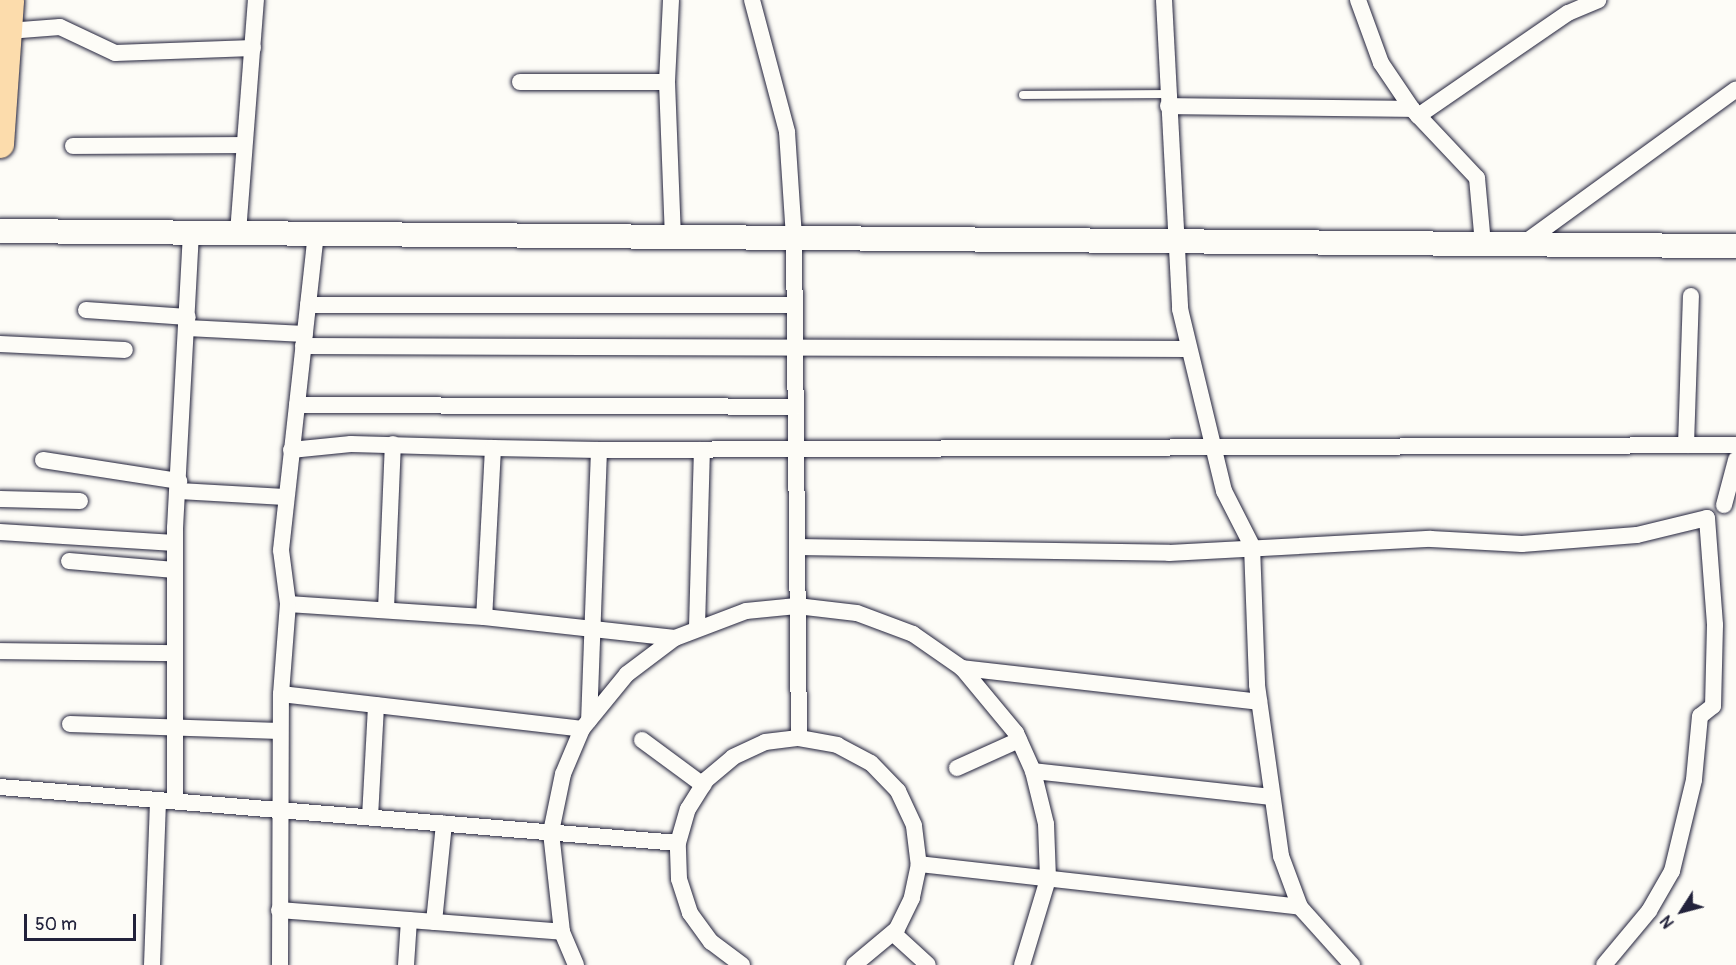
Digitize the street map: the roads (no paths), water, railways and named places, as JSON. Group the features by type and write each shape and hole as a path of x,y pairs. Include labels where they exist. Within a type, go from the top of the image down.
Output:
{"main road":[{"path":"0,144 10,0"},
{"path":"0,231 1736,246"}],"street":[{"path":"238,233 256,0"},
{"path":"671,0 667,82 673,237"},
{"path":"752,0 787,132 794,238 799,738"},
{"path":"1164,0 1173,241 1188,349 1212,445 1224,491 1252,546 1259,702 1270,797 1281,856 1300,907 1352,965"},
{"path":"1358,0 1381,63 1415,112 1477,178 1484,243"},
{"path":"1168,100 1415,112 1568,13 1598,0"},
{"path":"8,31 60,27 115,53 253,48"},
{"path":"520,82 667,82"},
{"path":"1523,244 1736,89"},
{"path":"73,146 244,145"},
{"path":"152,965 173,724 175,543 191,233"},
{"path":"280,965 280,731 288,604 281,550 285,497 316,234"},
{"path":"1686,445 1690,296"},
{"path":"308,305 793,305"},
{"path":"86,310 188,322 304,340 1188,349"},
{"path":"0,344 125,350"},
{"path":"297,405 795,407"},
{"path":"291,450 393,444 795,453 1212,445 1736,446"},
{"path":"386,609 393,444"},
{"path":"484,617 493,448"},
{"path":"586,725 599,450"},
{"path":"697,627 702,450"},
{"path":"43,460 179,486 285,497"},
{"path":"796,547 1169,553 1252,546 1431,539 1522,544 1637,535 1707,518 1730,500 1736,460"},
{"path":"0,499 80,501"},
{"path":"1604,965 1649,911 1672,871 1694,780 1700,717 1713,706 1707,518"},
{"path":"0,532 175,543"},
{"path":"69,561 175,570"},
{"path":"288,604 484,617 675,638"},
{"path":"576,965 562,932 551,832 563,774 586,725 627,674 675,638 697,627 746,611 797,606 857,613 913,634 962,668 992,698 1019,740 1033,771 1046,824 1047,879 1022,965"},
{"path":"0,651 173,653"},
{"path":"962,668 1259,702"},
{"path":"281,694 586,725"},
{"path":"370,818 376,705"},
{"path":"70,724 173,724 280,731"},
{"path":"735,963 711,942 690,913 679,879 678,843 688,809 703,784 733,757 765,742 799,738 837,745 878,770 898,791 914,826 919,864 912,898 893,933 854,965"},
{"path":"642,740 703,784"},
{"path":"957,768 1019,740"},
{"path":"1033,771 1270,797"},
{"path":"0,787 678,843"},
{"path":"434,922 444,824"},
{"path":"919,864 1300,907"},
{"path":"279,910 562,932"},
{"path":"406,965 409,920"},
{"path":"893,933 928,965"}],"lane":[{"path":"1023,95 1168,100"}]}
